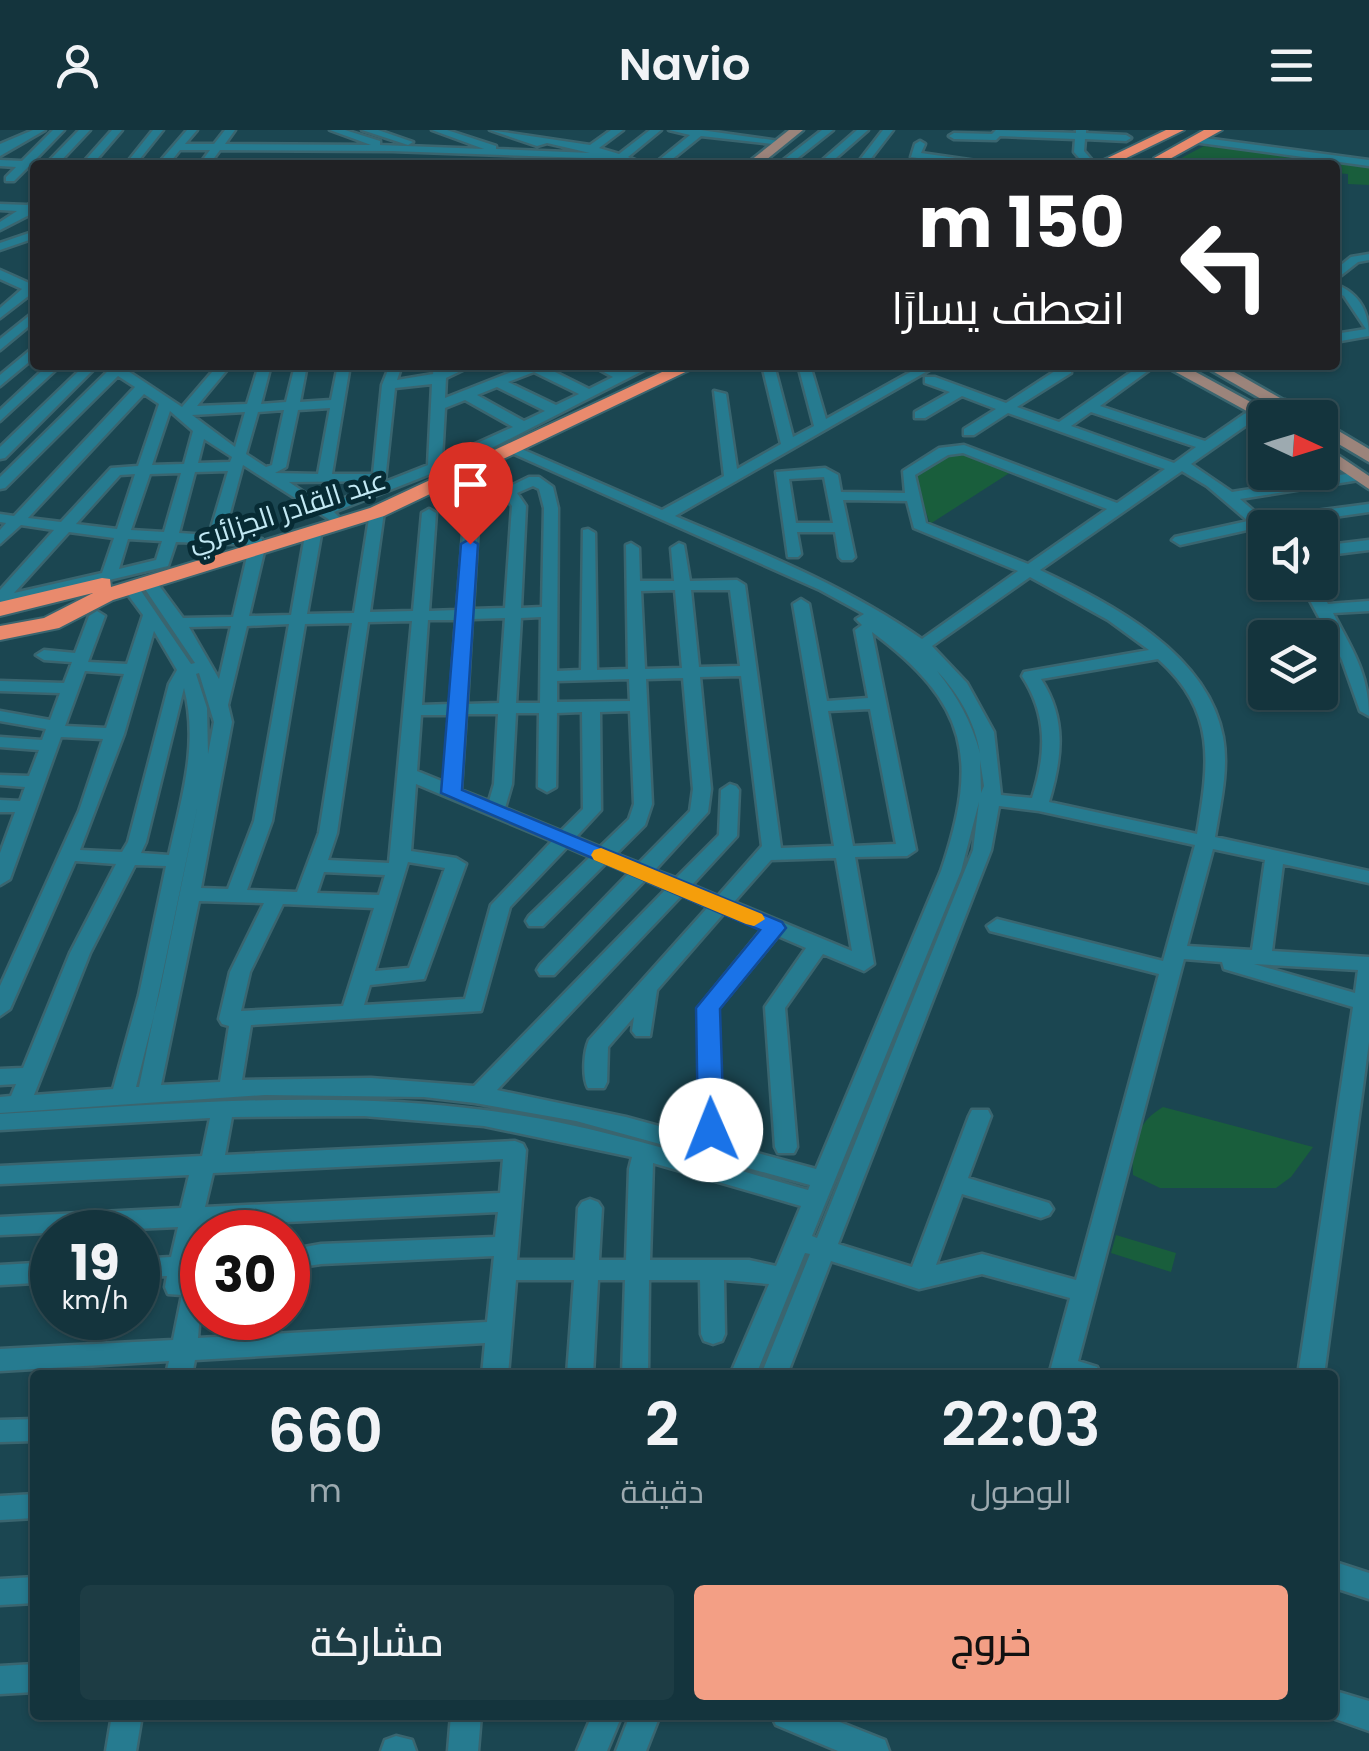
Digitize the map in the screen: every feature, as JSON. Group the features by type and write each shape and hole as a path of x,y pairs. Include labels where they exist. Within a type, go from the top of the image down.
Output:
{"highway":[{"path":"1110,160 1167,133"},
{"path":"1156,160 1208,134"},
{"name":"عبد القادر الجزائري","path":"0,603 60,606 93,600 256,547 329,514 401,491 655,370"},
{"name":"عبد القادر الجزائري","path":"0,633 35,628 60,606 256,547 312,535 377,512 680,370"}],"main road":[{"path":"758,160 796,130"},
{"path":"1180,370 1248,404"},
{"path":"1220,370 1277,400"},
{"path":"1338,438 1369,458"},
{"path":"1338,461 1364,480"}],"street":[{"path":"0,150 40,130"},
{"path":"0,190 58,130"},
{"path":"56,160 85,130"},
{"path":"90,160 117,130"},
{"path":"134,160 158,130"},
{"path":"166,160 192,130"},
{"path":"208,160 230,130"},
{"path":"255,148 265,130"},
{"path":"369,130 393,143"},
{"path":"178,147 324,149 346,155 377,150 418,130"},
{"path":"444,151 469,140 542,130"},
{"path":"555,142 572,130"},
{"path":"590,150 618,130"},
{"path":"625,160 656,130"},
{"path":"794,160 828,130"},
{"path":"828,160 864,130"},
{"path":"865,160 888,130"},
{"path":"315,160 336,131 487,155 512,134"},
{"path":"662,160 687,131 781,142"},
{"path":"424,148 445,132 469,140 487,155"},
{"path":"948,160 955,133 1167,133"},
{"path":"996,133 999,160"},
{"path":"1075,133 1079,152 1086,160"},
{"path":"512,134 555,142 580,141 590,150 618,160"},
{"path":"506,152 512,134"},
{"path":"1208,134 1337,147"},
{"path":"1208,134 1369,163"},
{"path":"377,150 374,159 506,152 600,160"},
{"path":"908,160 917,150 945,160"},
{"path":"767,153 781,160"},
{"path":"0,163 30,164"},
{"path":"0,207 30,208"},
{"path":"6,225 30,210"},
{"path":"6,245 30,236"},
{"path":"1340,280 1354,259 1369,257"},
{"path":"2,279 30,287"},
{"path":"1340,284 1355,286"},
{"path":"1340,286 1362,304 1369,329 1340,337"},
{"path":"0,314 30,291"},
{"path":"0,346 7,333 30,318"},
{"path":"0,354 30,354"},
{"path":"0,382 30,357"},
{"path":"3,411 48,370"},
{"path":"0,456 87,370"},
{"path":"0,485 113,370"},
{"path":"120,370 185,412 200,430 237,460 270,475 329,514 472,452 637,370"},
{"path":"185,412 221,370"},
{"path":"215,538 262,370"},
{"path":"270,475 279,467 300,370"},
{"path":"324,478 343,370"},
{"path":"270,475 380,478 389,385 394,370"},
{"path":"438,406 527,370"},
{"path":"545,370 588,393"},
{"path":"607,370 622,377"},
{"path":"769,370 788,446"},
{"path":"805,370 821,427"},
{"path":"969,432 1066,370"},
{"path":"1061,427 1143,370"},
{"path":"389,385 424,382 440,371"},
{"path":"435,465 440,371"},
{"path":"663,516 821,427 931,372 960,390 1180,467 1248,513"},
{"path":"497,382 553,410"},
{"path":"0,539 143,387"},
{"path":"920,414 960,390"},
{"path":"464,394 520,425"},
{"path":"719,394 732,478"},
{"path":"109,575 166,403"},
{"path":"185,412 337,404"},
{"path":"1090,407 1209,447"},
{"path":"3,411 69,415"},
{"path":"923,645 1209,447 1248,425"},
{"path":"0,603 163,563 200,430"},
{"path":"1072,1370 1085,1292 1180,959 1216,770 1214,730 1192,686 1162,653 1128,625 1031,571 920,526 911,497 909,470 944,451 960,449 1120,509"},
{"path":"504,454 844,593 898,624 923,645 972,704 990,752 982,850 944,946 811,1245 784,1277 745,1370"},
{"path":"504,454 809,589 882,631 932,673 952,701 968,740 984,798 965,834 819,1190 811,1245 775,1370"},
{"path":"0,603 116,470 192,467 237,460"},
{"path":"793,554 782,474 829,472 847,557"},
{"path":"452,793 472,508 534,480 546,487 551,508 546,612 547,787"},
{"path":"1228,497 1364,480"},
{"path":"495,811 503,784 519,506 509,492"},
{"path":"836,496 911,497"},
{"path":"1338,513 1369,508"},
{"path":"304,901 328,833 377,512"},
{"path":"351,1013 399,862 429,513"},
{"path":"0,518 123,534 215,538 256,547 221,705 220,748 182,906 148,1096"},
{"path":"789,528 842,527"},
{"path":"1180,540 1248,528"},
{"path":"588,533 589,675"},
{"path":"236,898 263,820 312,535"},
{"path":"1338,549 1369,545"},
{"path":"536,922 638,821 642,804 631,548"},
{"path":"547,970 699,812 702,790 679,548"},
{"path":"140,585 150,615 196,668 221,705"},
{"path":"122,1098 182,906 178,861 202,739 196,668 178,624 140,585"},
{"path":"596,1082 598,1045 772,847 737,585 633,586"},
{"path":"1319,600 1362,670 1367,701"},
{"path":"408,774 864,964 802,604"},
{"path":"1325,609 1369,606"},
{"path":"178,624 546,612"},
{"path":"0,1010 69,854 115,734 150,615"},
{"path":"1,873 7,843 26,808 97,616"},
{"path":"768,854 907,850 863,630"},
{"path":"1039,805 1053,761 1054,728 1045,698 1030,676 1162,653"},
{"path":"44,655 134,670"},
{"path":"18,1108 80,953 130,858 177,684 196,668"},
{"path":"546,676 749,671"},
{"path":"0,686 70,688"},
{"path":"819,707 877,703"},
{"path":"276,898 240,972 229,1020 474,1006 501,905 592,810 590,706"},
{"path":"413,710 638,706"},
{"path":"0,716 54,734"},
{"path":"0,742 54,734 115,734"},
{"path":"0,780 36,782"},
{"path":"479,1095 728,836 730,790"},
{"path":"984,798 1039,805 1369,877"},
{"path":"0,806 26,808"},
{"path":"69,854 178,861"},
{"path":"1262,958 1275,857"},
{"path":"317,865 456,864 417,974 362,979"},
{"path":"182,906 236,898 386,902"},
{"path":"997,926 1180,959 1364,1003"},
{"path":"711,1130 708,1008 774,928"},
{"path":"922,941 944,946"},
{"path":"786,1147 776,1007 818,946"},
{"path":"1180,959 1262,958 1369,965 1312,1370"},
{"path":"643,1031 648,989"},
{"path":"194,1210 225,1101 241,1019"},
{"path":"0,1077 29,1076"},
{"path":"18,1108 254,1100 388,1087 479,1095 593,1117 819,1190"},
{"path":"0,1122 18,1108 122,1098 225,1101"},
{"path":"254,1100 441,1113 522,1124 819,1190"},
{"path":"919,1279 980,1116"},
{"path":"0,1175 514,1150 495,1370"},
{"path":"635,1370 640,1168 644,1154"},
{"path":"956,1183 1041,1208"},
{"path":"310,1211 510,1202"},
{"path":"580,1370 590,1208"},
{"path":"0,1226 180,1217"},
{"path":"811,1245 919,1279 982,1264 1085,1292"},
{"path":"310,1256 505,1258 586,1270 758,1270 784,1277"},
{"path":"712,1270 713,1334"},
{"path":"0,1275 30,1273"},
{"path":"0,1360 182,1362 499,1332"},
{"path":"0,1431 30,1430"},
{"path":"0,1508 30,1506"},
{"path":"1338,1576 1369,1586"},
{"path":"0,1592 30,1590"},
{"path":"0,1680 30,1678"},
{"path":"1338,1706 1369,1716"},
{"path":"121,1751 126,1720"},
{"path":"463,1751 466,1720"},
{"path":"592,1751 605,1720"},
{"path":"631,1751 643,1720"},
{"path":"798,1720 874,1751"}],"green space":[{"path":"1204,146 1369,161 1369,185 1348,184 1348,174 1340,173 1340,160 1178,160"},
{"path":"952,450 1011,472 930,524 913,473"},
{"path":"1163,1107 1313,1147 1291,1177 1276,1188 1160,1188 1133,1175 1133,1164 1134,1145 1141,1128"},
{"path":"1116,1235 1176,1253 1171,1272 1111,1253"}],"slow traffic":[{"path":"601,855 754,919"}],"route":[{"path":"470,544 452,793 774,928 708,1008 711,1130"}]}
